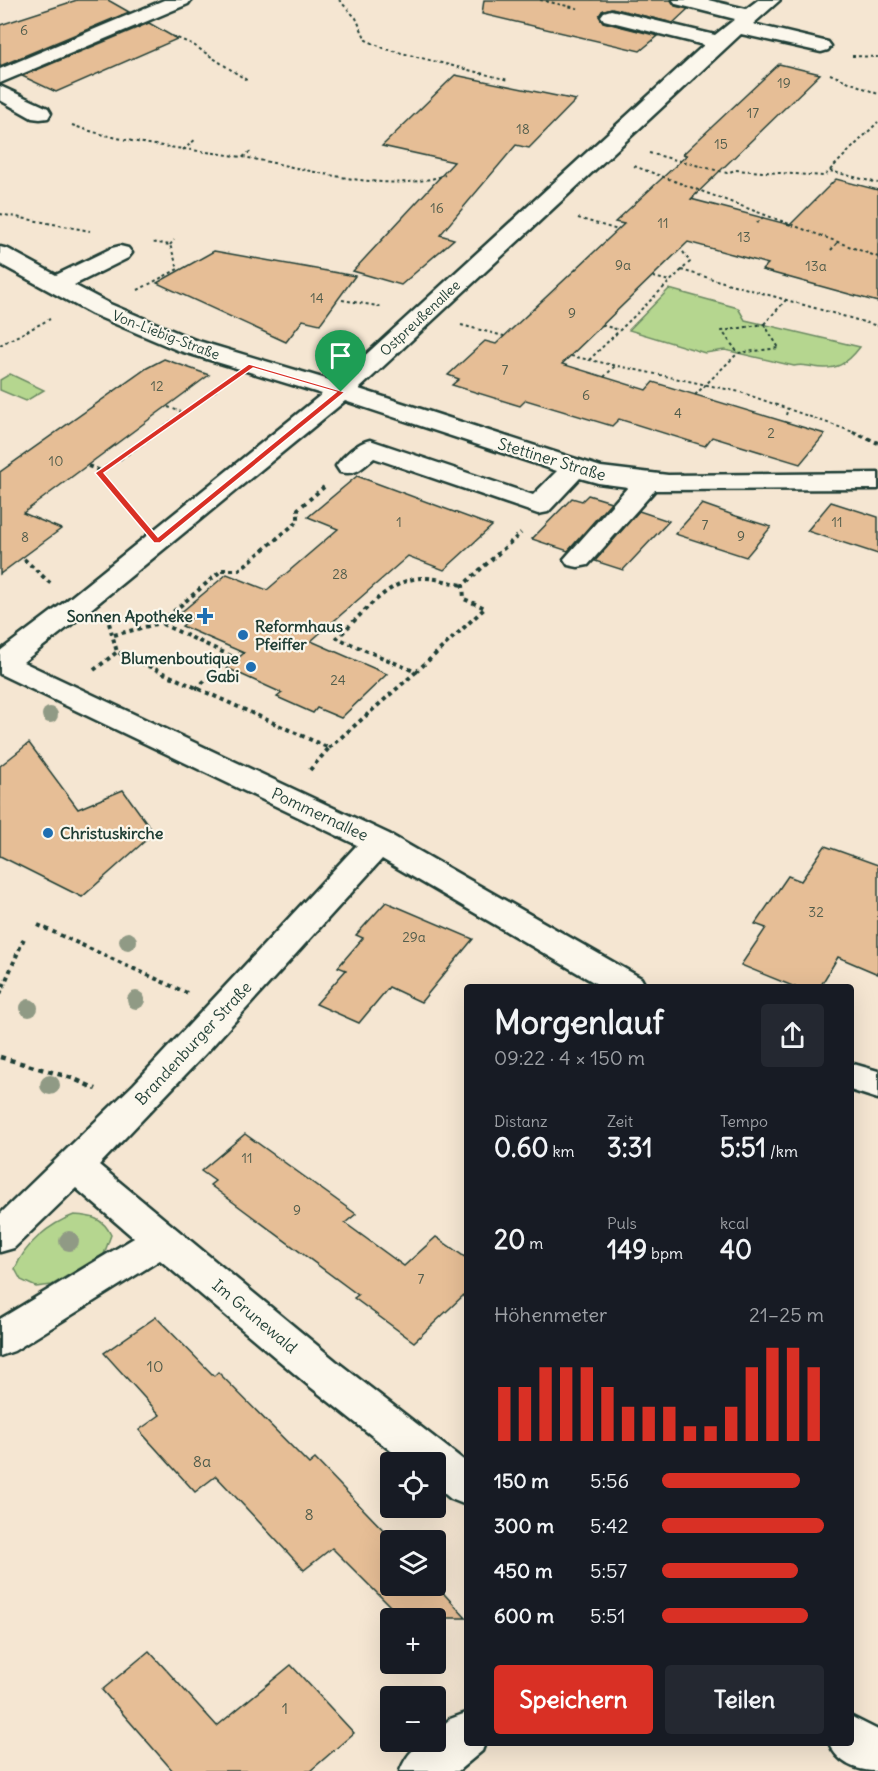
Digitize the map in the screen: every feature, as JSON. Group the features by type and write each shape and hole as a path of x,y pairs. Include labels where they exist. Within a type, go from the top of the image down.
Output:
{"street":[{"path":"0,77 181,0"},
{"path":"683,0 735,28"},
{"name":"Ostpreußenallee","path":"1,663 157,541 341,392 735,28 770,0"},
{"path":"611,16 735,28 820,46"},
{"path":"0,92 40,113"},
{"path":"54,285 120,253"},
{"name":"Von-Liebig-Straße","path":"0,254 85,301 186,345 341,392"},
{"name":"Stettiner Straße","path":"341,392 598,475 648,482 878,481"},
{"path":"349,466 370,448 538,506 575,468"},
{"path":"578,559 648,482"},
{"name":"Pommernallee","path":"1,663 378,842 624,984"},
{"name":"Brandenburger Straße","path":"0,1237 76,1167 135,1106 225,1011 378,842"},
{"path":"854,1077 878,1085"},
{"name":"Im Grunewald","path":"76,1167 322,1373 464,1484"},
{"path":"0,1338 163,1239"},
{"path":"423,1771 464,1737"},
{"path":"854,1741 878,1756"}],"path":[{"path":"339,0 348,6 359,21 366,40 386,49 508,80"},
{"path":"540,0 611,16"},
{"path":"134,21 192,44 248,81"},
{"path":"40,113 93,134 148,146 243,157 388,182 425,182 445,175"},
{"path":"605,148 727,172 735,170 824,176 878,122"},
{"path":"183,150 196,139"},
{"path":"605,148 700,191 878,258"},
{"path":"243,157 251,151"},
{"path":"303,168 308,162"},
{"path":"830,171 878,183"},
{"path":"692,199 700,191"},
{"path":"758,223 765,215"},
{"path":"571,216 618,230"},
{"path":"44,221 48,217"},
{"path":"170,245 174,240"},
{"path":"831,250 838,242"},
{"path":"589,360 690,262 681,249"},
{"path":"681,270 878,326"},
{"path":"653,277 670,282"},
{"path":"738,353 722,331 764,324 786,300"},
{"path":"0,345 85,301"},
{"path":"454,323 504,336"},
{"path":"695,395 708,385 738,353 779,348 764,324"},
{"path":"602,325 620,331"},
{"path":"13,330 21,334"},
{"path":"571,356 740,392 838,425 878,443"},
{"path":"157,541 99,473 252,365"},
{"path":"604,377 616,366"},
{"path":"168,407 184,413"},
{"path":"786,415 788,408"},
{"path":"88,466 102,471"},
{"path":"114,635 160,623 222,570 238,570 298,520 298,509 349,466"},
{"path":"463,585 537,519 538,506"},
{"path":"416,672 337,639 395,586 407,580 418,577 440,579 463,585"},
{"path":"329,748 485,608 464,599 463,585"},
{"path":"160,623 231,656 196,689"},
{"path":"38,925 225,1011"},
{"path":"0,994 25,936"},
{"path":"0,1057 72,1078 135,1106"}],"green space":[{"path":"669,289 738,308 745,320 860,347 846,362 835,367 794,366 725,350 705,353 629,330"},
{"path":"10,374 44,390 26,401 0,390 0,380"},
{"path":"74,1215 101,1221 108,1229 111,1235 104,1254 52,1285 36,1287 21,1280 15,1269 31,1243 47,1229"}],"building":[{"path":"77,0 108,0 129,12 0,66 0,25"},
{"path":"484,0 671,0 675,6 688,9 673,23 612,8 602,11 599,16 603,22 658,36 640,51 482,14"},
{"path":"149,23 177,39 56,92 22,76"},
{"path":"779,64 820,74 691,199 790,225 836,179 878,190 878,302 762,270 768,264 688,242 562,364 646,390 653,382 825,434 800,464 712,437 705,446 619,419 612,426 526,400 520,406 452,385 459,379 448,375 485,341 496,344 624,224 615,222"},
{"path":"455,75 576,100 529,148 516,145 440,235 454,239 401,285 353,271 454,162 382,146"},
{"path":"214,251 355,276 320,324 303,320 286,342 157,283"},
{"path":"164,359 209,375 23,513 61,529 0,574 0,472 147,368"},
{"path":"357,476 492,526 444,570 408,556 311,641 387,674 341,718 317,708 313,713 277,697 282,693 227,668 244,653 182,626 191,619 179,614 227,574 267,590 338,529 308,517"},
{"path":"588,495 611,502 568,551 532,539 572,498 582,501"},
{"path":"831,502 878,517 878,554 807,531"},
{"path":"702,504 771,527 746,557 675,534"},
{"path":"639,511 669,521 623,570 595,561"},
{"name":"Christuskirche","path":"29,743 78,809 123,790 154,833 82,897 0,856 0,766"},
{"path":"825,846 878,865 878,974 838,957 822,984 788,984 741,965 766,928 755,924 788,876 801,881"},
{"path":"386,902 473,939 421,1002 389,987 359,1023 316,1004 346,970 338,967 363,938 356,935"},
{"path":"245,1134 356,1214 345,1223 404,1266 436,1237 464,1257 464,1295 414,1342 354,1298 358,1295 210,1185 215,1181 201,1171"},
{"path":"156,1317 214,1376 218,1372 309,1464 315,1459 383,1530 380,1530 380,1596 332,1548 304,1570 216,1476 195,1492 139,1430 160,1415 104,1353"},
{"path":"380,1596 446,1596 464,1618 446,1618 446,1608 392,1608"},
{"path":"149,1651 217,1726 291,1665 354,1733 310,1771 173,1771 102,1690"}],"place":[{"name":"Sonnen Apotheke","path":"205,616"},
{"name":"Reformhaus Pfeiffer","path":"243,635"},
{"name":"Blumenboutique Gabi","path":"251,667"},
{"name":"Christuskirche","path":"48,833"}],"route":[{"path":"252,365 341,392 157,541 99,473 252,365"}]}
